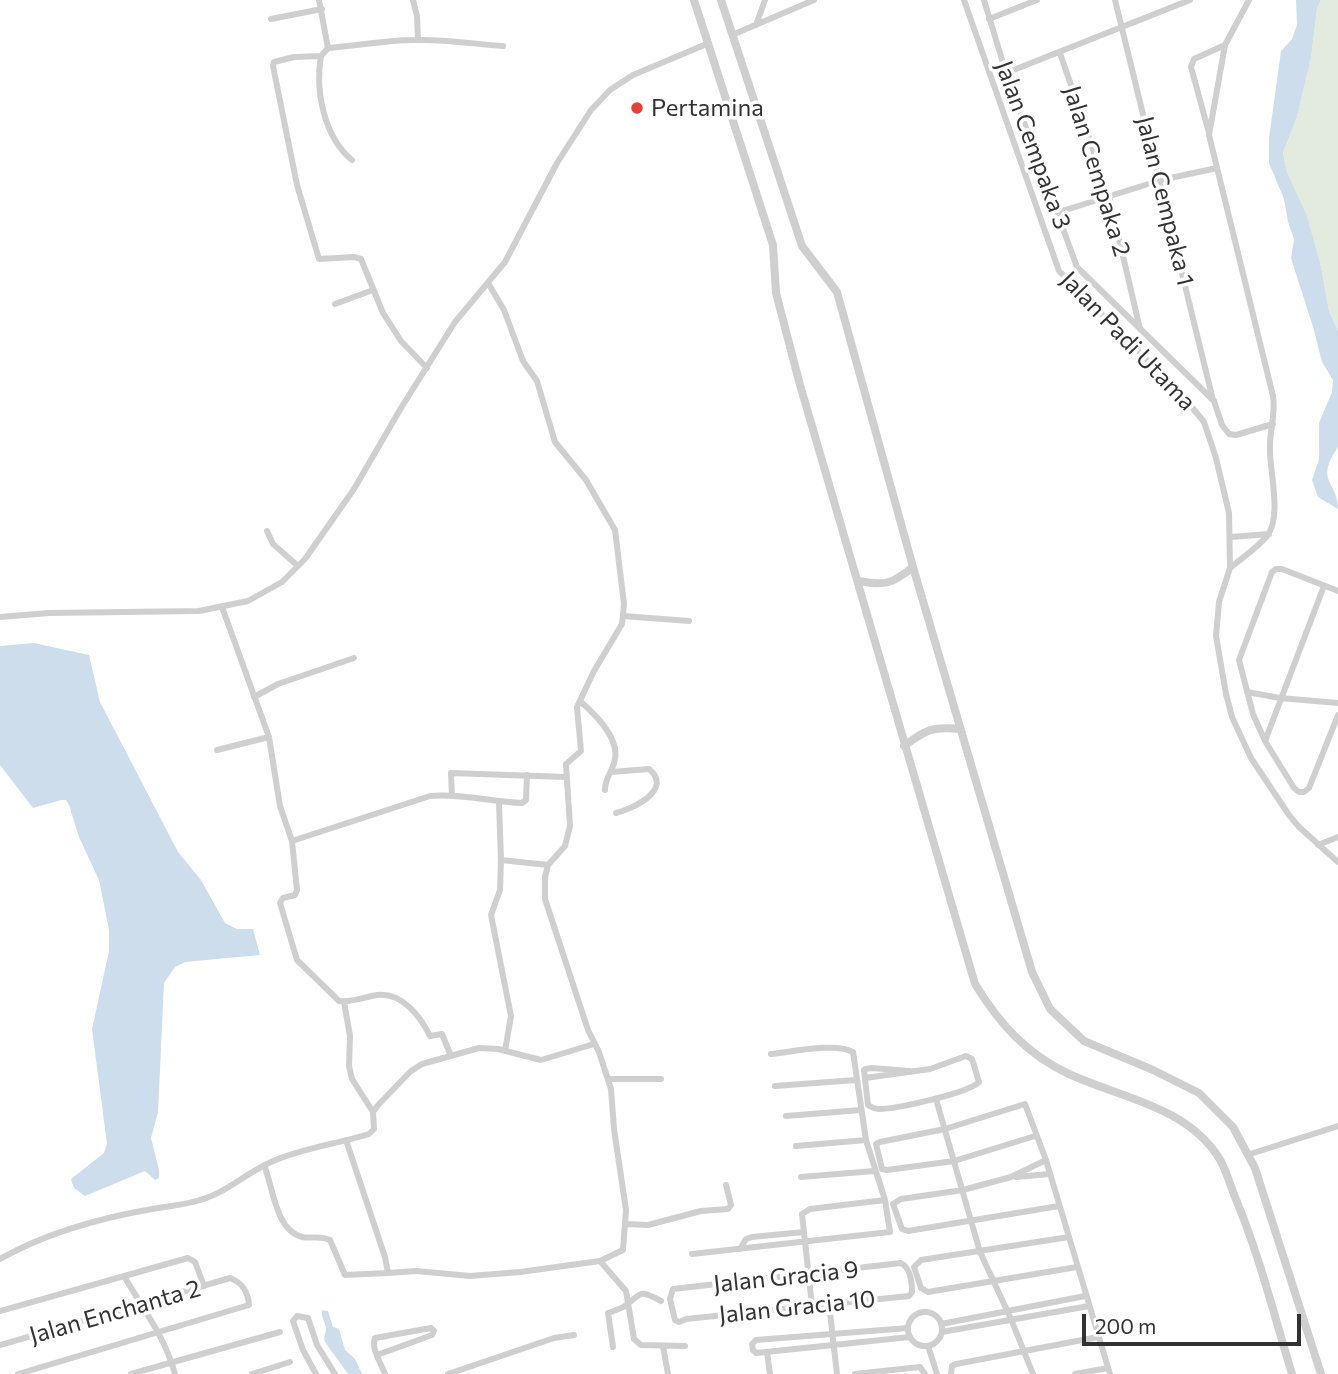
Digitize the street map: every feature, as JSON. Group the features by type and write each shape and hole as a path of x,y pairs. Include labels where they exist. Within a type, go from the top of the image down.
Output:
{"street":[{"path":"319,0 328,48"},
{"path":"413,0 418,39"},
{"path":"694,0 772,245 776,293 800,384 975,984 995,1017 1026,1048 1067,1073 1169,1112 1194,1130 1219,1158 1250,1232 1292,1374"},
{"path":"721,0 802,246 837,292 913,567 1032,972 1050,1009 1084,1041 1199,1093 1233,1127 1250,1154 1321,1374"},
{"path":"756,25 765,0"},
{"path":"732,35 814,0"},
{"name":"Jalan Padi Utama","path":"964,0 1059,271 1200,415 1211,439 1229,513 1231,537 1230,568 1219,602 1216,636 1232,717 1240,738 1264,778 1299,827 1338,863"},
{"name":"Jalan Cempaka 3","path":"984,0 1006,73 1077,267 1214,401 1222,425 1229,434 1246,433 1273,424"},
{"path":"989,19 1037,0"},
{"name":"Jalan Cempaka 1","path":"1115,0 1214,401"},
{"path":"1006,73 1190,0"},
{"path":"1209,135 1225,45 1249,0"},
{"path":"271,19 322,9"},
{"path":"352,160 340,150 332,136 320,95 318,74 321,56 328,48 418,39 503,46"},
{"path":"0,617 49,613 164,613 222,607 248,601 282,582 298,566 354,489 455,323 505,262 565,149 604,95 633,75 709,43"},
{"path":"1225,45 1194,59 1191,67 1273,396 1273,424 1269,438 1276,508 1269,534 1230,568"},
{"name":"Jalan Cempaka 2","path":"1060,52 1110,196 1140,331"},
{"path":"321,56 281,59 274,62 273,66 297,185 320,259 361,259 383,313 401,341 428,368"},
{"path":"1059,212 1161,180 1217,169"},
{"path":"264,1165 282,1219 291,1231 302,1237 323,1236 330,1240 345,1275 416,1271 470,1276 600,1261 624,1250 626,1224 619,1149 614,1129 614,1101 548,907 545,877 548,865 565,846 568,836 570,814 566,764 581,751 576,714 590,678 617,635 623,616 624,604 615,530 586,480 555,442 537,380 523,361 504,310 488,283"},
{"path":"335,304 373,290"},
{"path":"267,531 272,544 298,566"},
{"path":"1231,537 1269,534"},
{"path":"859,581 888,583 913,567"},
{"path":"1338,591 1276,569 1272,572 1239,660 1247,692 1265,741 1299,792 1309,788 1338,715"},
{"path":"1265,741 1324,586"},
{"path":"222,607 269,737 280,806 292,841 297,890 295,895 283,898 280,903 295,956 339,1001 390,995 404,1003 419,1018 430,1036 442,1034 451,1056"},
{"path":"623,616 689,621"},
{"path":"254,696 278,684 354,658"},
{"path":"1247,692 1338,703"},
{"path":"580,701 595,714 613,742 616,755 606,779 605,790"},
{"path":"904,746 923,732 941,727 960,729"},
{"path":"217,750 269,737"},
{"path":"611,772 649,769 655,776 653,791 648,799 639,806 616,813"},
{"path":"452,796 450,773 566,777"},
{"path":"292,841 430,796 452,796 499,803 525,802 527,775"},
{"path":"499,803 500,890 491,915 511,1016 505,1051"},
{"path":"1318,845 1338,837"},
{"path":"501,860 548,865"},
{"path":"0,1259 54,1234 151,1209 207,1198 264,1165 312,1148 371,1133 374,1127 373,1112 352,1079 349,1066 350,1036 344,1002"},
{"path":"373,1112 411,1071 422,1064 479,1048 541,1060 594,1044"},
{"path":"692,1254 887,1234 891,1230 885,1200 866,1140 855,1057 849,1049 836,1047 771,1054"},
{"path":"966,1056 972,1059 978,1085 936,1099 875,1109 869,1105 864,1070 930,1069 966,1056"},
{"path":"608,1079 662,1079"},
{"path":"775,1086 856,1080"},
{"path":"936,1099 980,1252 1012,1318 1033,1374"},
{"path":"1035,1136 954,1161 882,1169 876,1144 945,1129 1025,1104 1046,1160 1109,1371 1075,1374"},
{"path":"786,1116 861,1110"},
{"path":"1250,1154 1338,1126"},
{"path":"346,1140 388,1273"},
{"path":"796,1146 866,1140"},
{"path":"1046,1160 1010,1177 963,1190 901,1199 893,1205 904,1231 1059,1206"},
{"path":"801,1177 874,1171"},
{"path":"1010,1177 1050,1174"},
{"path":"626,1224 648,1225 701,1211 728,1209 731,1205 726,1185"},
{"path":"812,1306 802,1216 805,1210 885,1200"},
{"path":"740,1249 746,1239 752,1237 804,1232"},
{"path":"1069,1237 921,1260 914,1267 924,1291 928,1292 1077,1267"},
{"path":"0,1311 188,1258 195,1262 204,1286"},
{"path":"600,1261 624,1287 634,1339 641,1345 685,1346"},
{"name":"Jalan Gracia 9","path":"686,1319 679,1322 675,1320 670,1299 673,1289 898,1264 904,1264 907,1268 912,1288 909,1296"},
{"path":"124,1276 157,1332 175,1374"},
{"name":"Jalan Enchanta 2","path":"0,1345 230,1278 239,1281 245,1289 249,1305 157,1332"},
{"path":"613,1347 608,1313 633,1297 646,1293 660,1301"},
{"name":"Jalan Gracia 10","path":"686,1319 909,1296"},
{"path":"942,1328 1007,1311 1085,1296"},
{"path":"830,1304 837,1374"},
{"path":"942,1328 1089,1306"},
{"path":"921,1312 936,1315 942,1328 939,1338 928,1346 915,1343 908,1328 915,1315 921,1312"},
{"path":"316,1374 303,1350 293,1321 297,1316 308,1318 317,1345 335,1374"},
{"path":"377,1355 432,1335 435,1331 431,1328 378,1336 373,1340 377,1355 385,1374"},
{"path":"908,1328 756,1340 752,1344 756,1353 910,1337"},
{"path":"18,1374 157,1332"},
{"path":"131,1374 280,1332"},
{"path":"448,1374 554,1338 574,1335"},
{"path":"951,1374 953,1366 1098,1337"},
{"path":"663,1346 668,1374"},
{"path":"928,1346 937,1374"},
{"path":"767,1352 770,1374"},
{"path":"252,1374 290,1362"},
{"path":"472,1365 476,1374"},
{"path":"855,1374 915,1367 923,1368 925,1374"}],"shaded area":[{"path":"1321,0 1338,0 1338,331 1329,311 1321,266 1307,217 1287,172 1283,153 1297,117 1311,58 1317,9"}],"water":[{"path":"1296,0 1321,0 1317,9 1311,58 1297,117 1283,153 1287,172 1307,216 1321,266 1329,311 1338,331 1338,447 1331,459 1327,475 1335,492 1338,509 1318,497 1312,480 1319,459 1319,423 1332,392 1333,380 1322,362 1291,258 1294,239 1284,199 1269,163 1269,138 1281,51 1292,39 1297,25"},
{"path":"34,643 89,655 100,702 178,852 201,880 225,923 237,929 253,929 260,955 185,962 175,967 164,983 158,1112 151,1138 159,1178 155,1180 145,1171 85,1196 74,1188 71,1179 104,1153 107,1144 92,1029 109,951 109,930 99,880 66,800 33,808 0,765 0,646"},
{"path":"322,1310 328,1311 333,1327 339,1329 345,1350 355,1359 362,1374 348,1374 325,1342 326,1328"}],"place":[{"name":"Pertamina","path":"637,108"}]}
